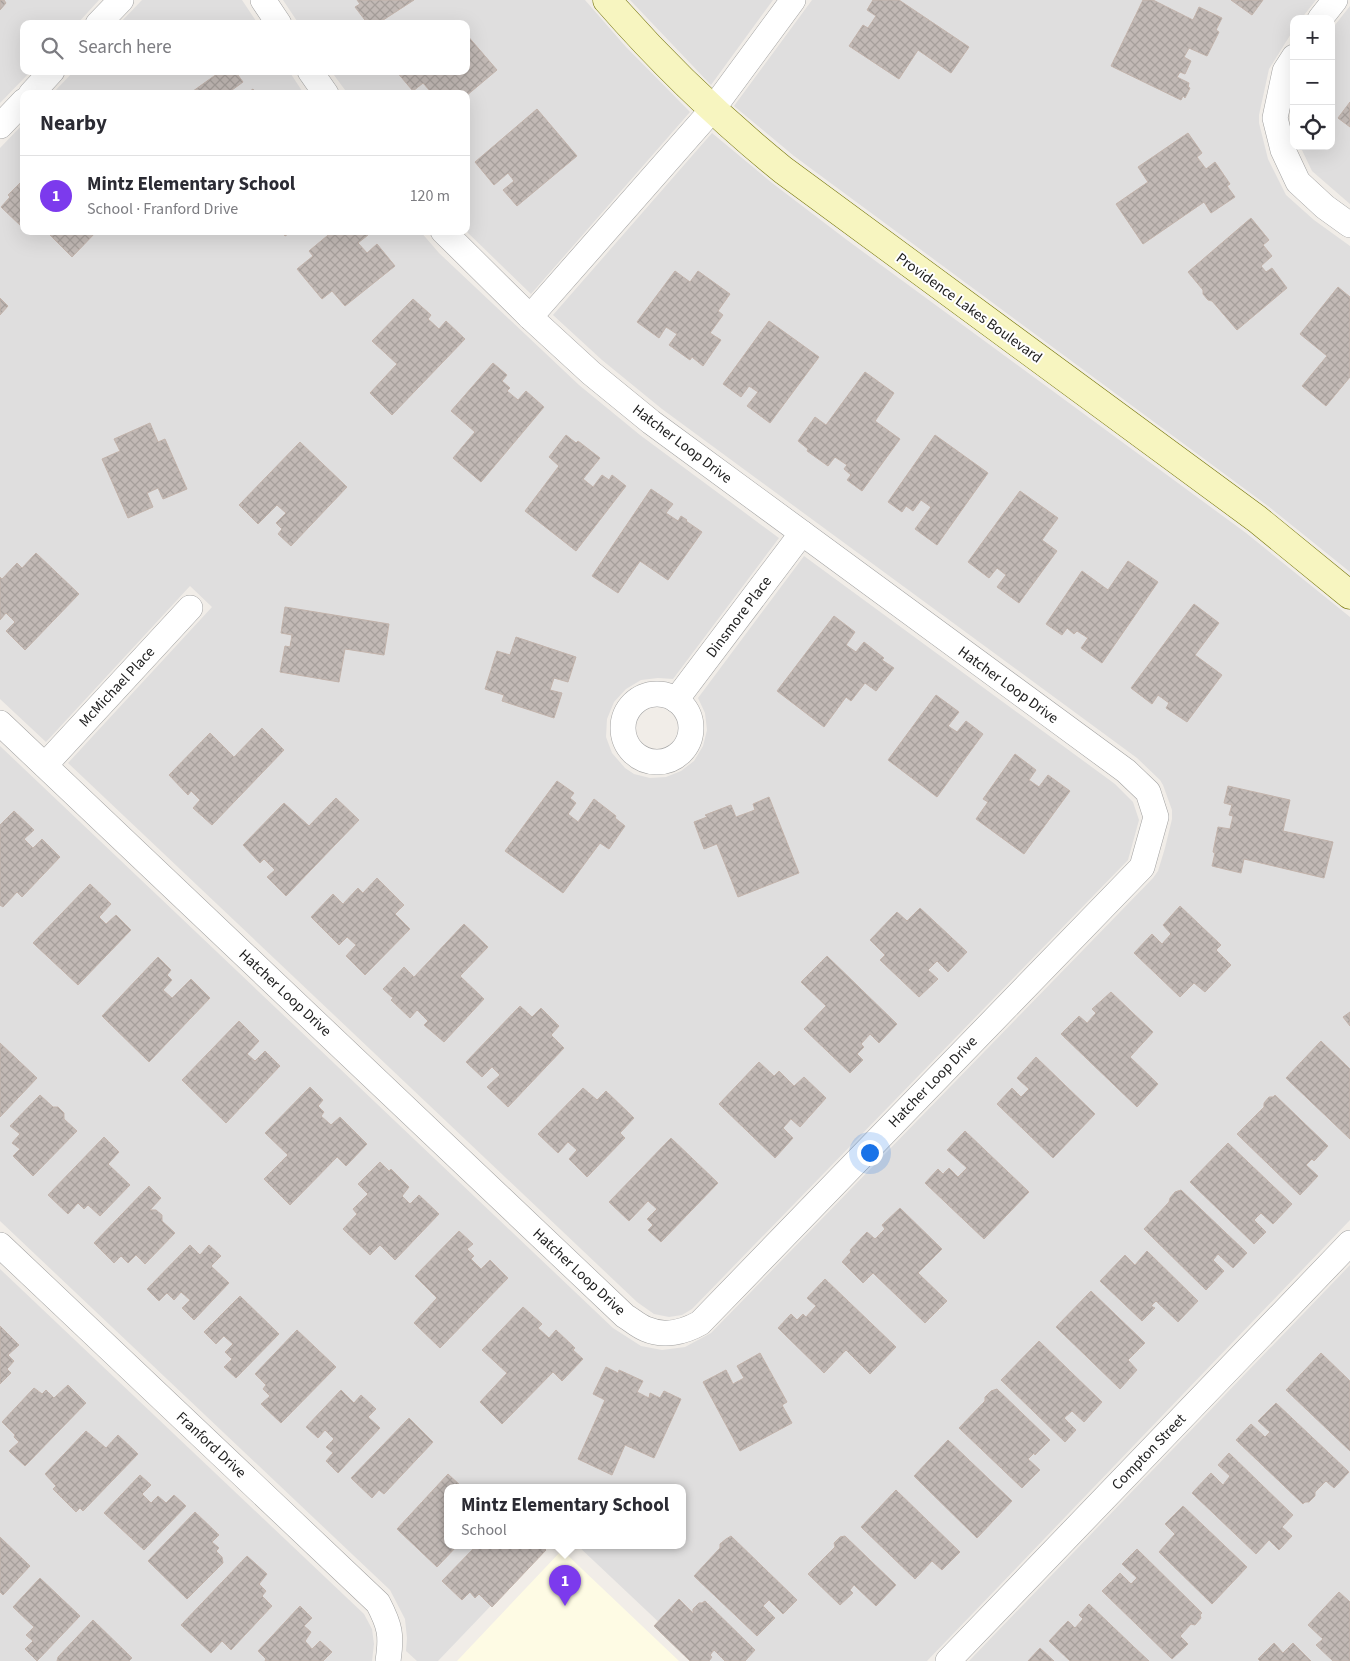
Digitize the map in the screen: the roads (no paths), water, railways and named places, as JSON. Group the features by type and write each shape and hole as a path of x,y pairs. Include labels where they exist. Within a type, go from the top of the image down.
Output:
{"street":[{"path":"102,20 121,0"},
{"path":"263,0 276,20"},
{"name":"Providence Lakes Boulevard","path":"607,0 662,60 712,110 748,142 790,175 1257,519 1350,595"},
{"path":"530,317 712,110 793,0"},
{"path":"1323,15 1335,0"},
{"path":"1292,60 1285,71 1275,118 1283,150 1298,182 1325,207 1350,225"},
{"path":"35,90 48,75"},
{"path":"313,75 323,90"},
{"path":"0,126 20,105"},
{"name":"Hatcher Loop Drive","path":"0,723 625,1316 646,1329 667,1333 685,1331 700,1323 1142,867 1156,817 1148,792 1126,771 651,422 591,373 530,317 447,235"},
{"name":"Dinsmore Place","path":"676,700 802,533"},
{"name":"McMichael Place","path":"45,766 190,608"},
{"name":"Compton Street","path":"948,1661 1350,1242"},
{"name":"Franford Drive","path":"0,1245 378,1603 388,1622 391,1642 388,1661"}],"place":[{"name":"Mintz Elementary School","path":"565,1606"}]}
